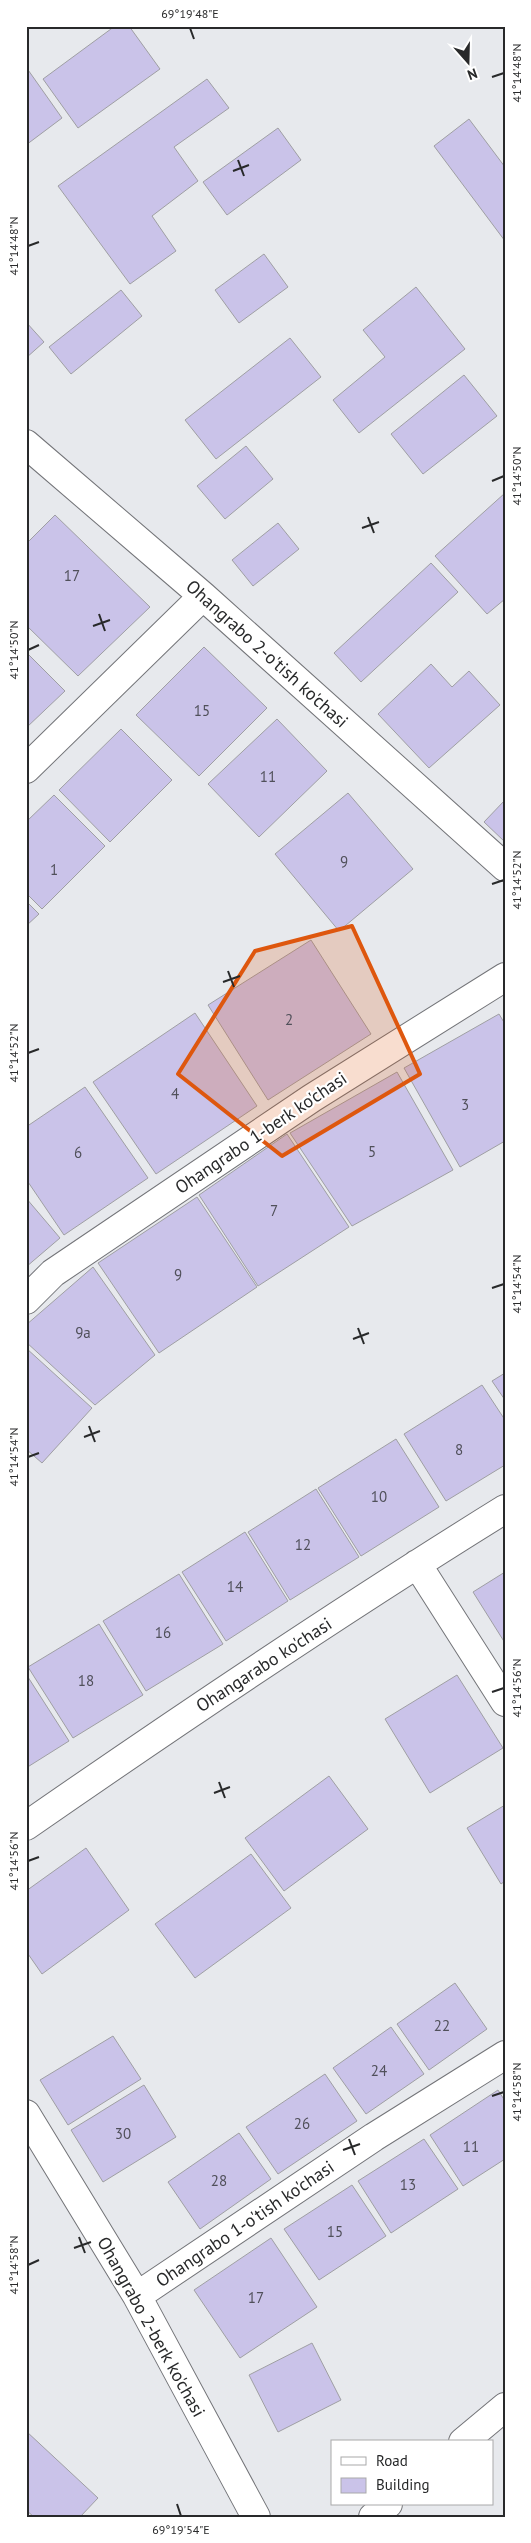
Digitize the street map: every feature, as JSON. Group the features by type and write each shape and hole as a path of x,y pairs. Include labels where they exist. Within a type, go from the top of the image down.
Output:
{"street":[{"name":"Ohangrabo 2-o'tish ko'chasi","path":"26,444 203,596 505,867"},
{"path":"26,769 203,596"},
{"name":"Ohangrabo 1-berk ko'chasi","path":"26,1300 53,1273 93,1245 312,1098 505,976"},
{"name":"Ohangarabo ko'chasi","path":"26,1826 159,1734 417,1564 505,1509"},
{"path":"417,1564 505,1702"},
{"name":"Ohangrabo 1-o'tish ko'chasi","path":"137,2296 374,2137 505,2055"},
{"name":"Ohangrabo 2-berk ko'chasi","path":"26,2114 137,2296 256,2517"},
{"path":"465,2440 505,2407"},
{"path":"373,2517 386,2506"}],"highlighted area":[{"path":"352,926 420,1074 282,1156 178,1074 255,951"}],"building":[{"path":"115,26 129,26 160,69 78,128 43,79"},
{"path":"26,67 62,118 26,145"},
{"path":"207,79 229,108 174,147 198,181 152,216 176,251 130,284 58,186"},
{"path":"469,119 505,167 505,241 434,146"},
{"path":"278,128 301,160 227,215 203,182"},
{"path":"264,254 288,287 239,323 215,290"},
{"path":"416,287 465,349 359,433 333,400 385,357 363,330"},
{"path":"121,290 142,316 71,374 49,347"},
{"path":"26,322 44,342 26,358"},
{"path":"290,338 321,377 216,459 185,420"},
{"path":"464,375 497,416 423,474 391,434"},
{"path":"246,446 273,479 225,519 197,486"},
{"path":"505,493 505,599 487,614 435,556"},
{"path":"55,515 150,607 78,676 26,625 26,544"},
{"path":"278,523 299,549 253,586 232,560"},
{"path":"431,563 458,592 361,682 334,653"},
{"path":"204,647 267,708 199,776 136,715"},
{"path":"26,652 65,691 26,728"},
{"path":"431,664 452,687 469,671 500,705 429,768 378,714"},
{"path":"277,719 327,771 259,837 208,784"},
{"path":"121,729 172,780 110,842 59,790"},
{"path":"348,793 413,869 339,931 275,854"},
{"path":"54,795 105,846 42,909 26,893 26,822"},
{"path":"505,800 505,842 484,822"},
{"path":"26,901 39,914 26,926"},
{"path":"311,940 371,1034 268,1100 208,1005"},
{"path":"195,1013 257,1106 156,1174 93,1082"},
{"path":"499,1014 505,1024 505,1141 460,1167 404,1068"},
{"path":"397,1072 453,1170 352,1226 290,1133"},
{"path":"85,1087 148,1178 64,1235 26,1179 26,1127"},
{"path":"287,1134 349,1227 258,1286 199,1195"},
{"path":"197,1197 257,1287 159,1353 98,1263"},
{"path":"26,1198 60,1238 26,1267"},
{"path":"93,1267 155,1355 95,1405 26,1342 26,1325"},
{"path":"26,1348 92,1408 42,1463 26,1449"},
{"path":"505,1373 505,1400 492,1381"},
{"path":"482,1385 505,1420 505,1465 446,1501 404,1434"},
{"path":"396,1439 439,1507 361,1556 318,1488"},
{"path":"316,1489 359,1557 290,1600 248,1532"},
{"path":"245,1532 288,1601 226,1641 182,1572"},
{"path":"505,1572 505,1643 473,1592"},
{"path":"179,1574 223,1644 146,1691 103,1621"},
{"path":"99,1624 143,1695 73,1738 28,1667"},
{"path":"26,1674 69,1741 26,1768"},
{"path":"457,1675 503,1748 430,1793 385,1719"},
{"path":"329,1776 368,1829 284,1891 245,1838"},
{"path":"505,1805 505,1881 501,1884 467,1828"},
{"path":"86,1848 129,1910 42,1974 26,1951 26,1891"},
{"path":"251,1854 291,1908 195,1978 155,1924"},
{"path":"455,1983 487,2029 429,2070 397,2024"},
{"path":"391,2027 424,2074 366,2114 333,2068"},
{"path":"113,2036 141,2079 68,2125 40,2080"},
{"path":"325,2074 357,2121 278,2174 246,2127"},
{"path":"144,2085 176,2137 103,2182 71,2130"},
{"path":"498,2090 505,2101 505,2159 463,2186 430,2135"},
{"path":"239,2133 271,2179 200,2229 168,2182"},
{"path":"424,2139 458,2189 391,2233 358,2181"},
{"path":"352,2185 386,2236 319,2280 284,2229"},
{"path":"271,2238 317,2307 240,2358 194,2290"},
{"path":"312,2343 341,2400 278,2432 249,2375"},
{"path":"26,2431 98,2498 80,2517 34,2517 26,2510"}]}
